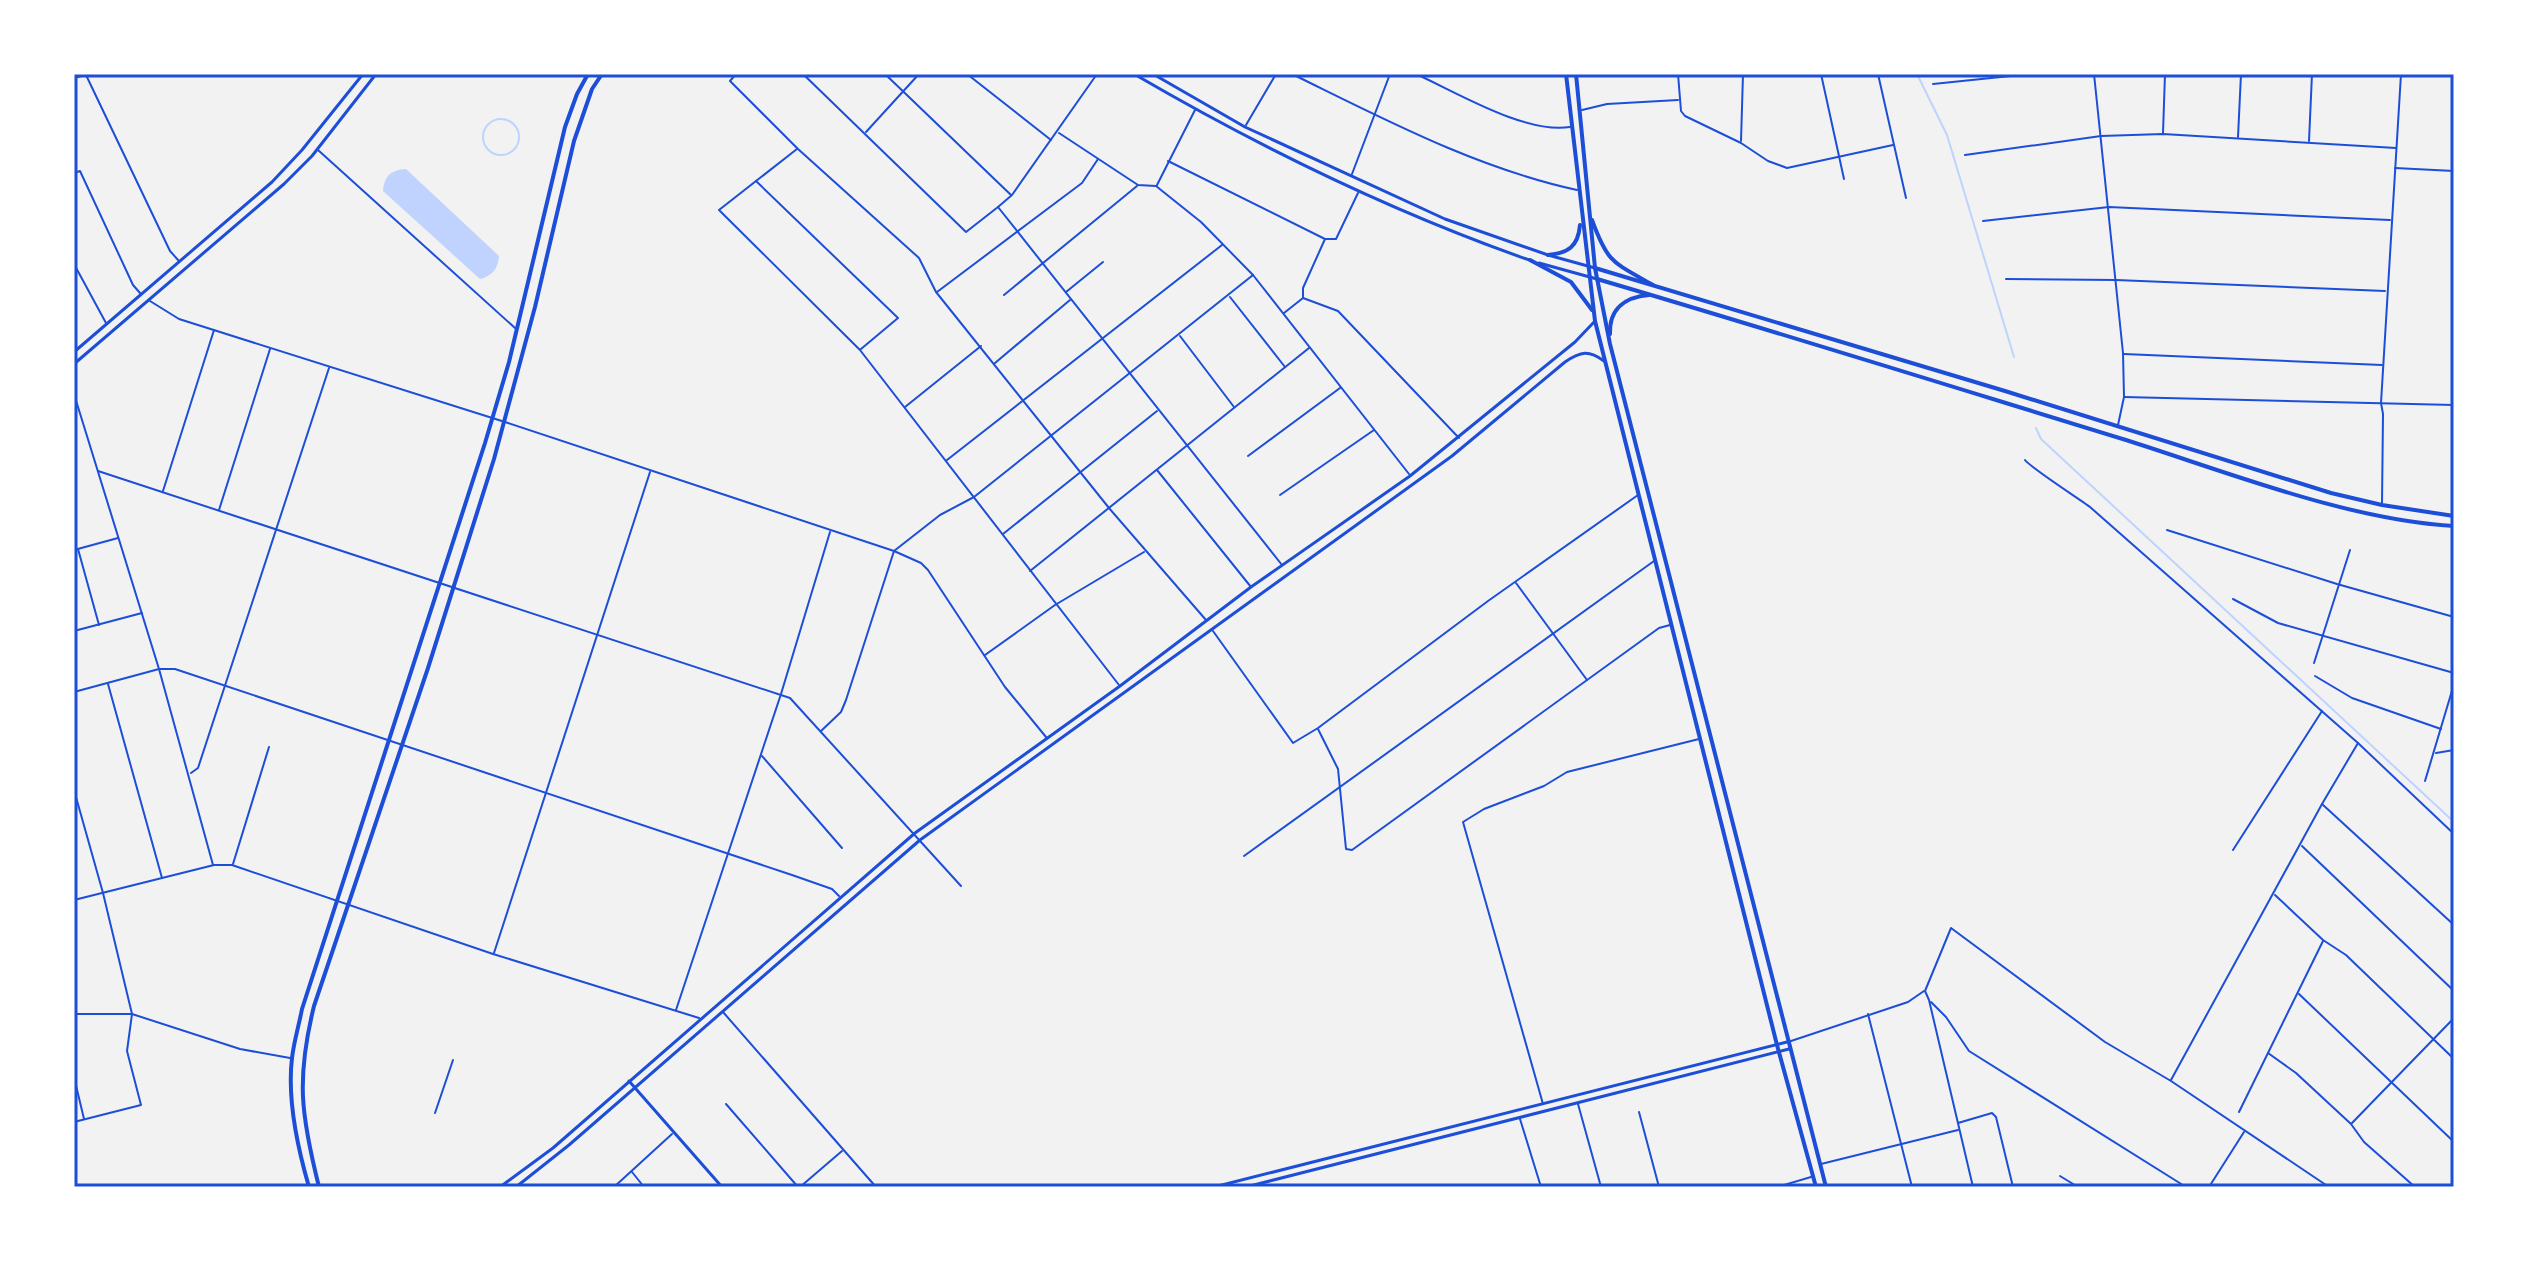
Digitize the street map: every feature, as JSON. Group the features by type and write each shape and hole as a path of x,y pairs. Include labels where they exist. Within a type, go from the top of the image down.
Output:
{"main road":[{"path":"74,352 272,182 363,74"},
{"path":"74,364 284,184 317,149 376,74"},
{"path":"309,1187 294,1115 292,1058 302,1009 493,419 565,127 588,74"},
{"path":"319,1187 301,1093 303,1056 314,1006 505,422 574,141 592,89 602,74"},
{"path":"1134,74 1195,110 1359,192 1417,219 1530,260 2328,503 2383,516 2454,526"},
{"path":"1153,74 1245,127 1351,177 1445,219 1548,255 2331,493 2382,505 2454,516"},
{"path":"1566,74 1592,311 1777,1045 1816,1187"},
{"path":"1576,74 1595,268 1610,344 1826,1187"},
{"path":"1218,122 1222,114"},
{"path":"549,192 560,195"},
{"path":"1548,255 1562,254 1576,243 1581,215"},
{"path":"1590,215 1603,250 1613,262 1653,285"},
{"path":"1530,260 1571,282 1592,311"},
{"path":"1610,344 1610,324 1616,310 1624,301 1649,295"},
{"path":"500,1187 553,1148 915,833 1120,686 1251,587 1410,476 1575,342 1595,321"},
{"path":"518,1186 920,840 1452,456 1576,354 1592,352 1604,361"},
{"path":"2246,478 2249,468"},
{"path":"2328,503 2331,493"},
{"path":"1206,621 1211,629"},
{"path":"1702,747 1712,744"},
{"path":"1720,816 1729,814"},
{"path":"1756,958 1765,956"},
{"path":"1214,1187 1787,1042"},
{"path":"1240,1181 1244,1187 1253,1186 1789,1049"},
{"path":"1643,1078 1645,1086"},
{"path":"629,1081 722,1187"},
{"path":"1541,1104 1542,1112"},
{"path":"1250,1178 1253,1186"}],"street":[{"path":"736,74 730,81 798,149 919,258 936,292 1109,508 1206,621"},
{"path":"803,74 966,232 1012,195 1097,74"},
{"path":"885,74 1012,195"},
{"path":"865,133 919,74"},
{"path":"967,74 1052,141"},
{"path":"1292,74 1478,160 1539,182 1578,190"},
{"path":"1351,177 1390,74"},
{"path":"1416,74 1506,115 1557,129 1572,127"},
{"path":"1678,74 1681,111 1685,116 1787,168 1893,145"},
{"path":"1741,143 1743,74"},
{"path":"1821,74 1844,179"},
{"path":"1878,74 1906,198"},
{"path":"1933,84 2030,74"},
{"path":"2094,74 2123,353 2124,397 2118,426"},
{"path":"2163,134 2165,74"},
{"path":"2238,137 2241,74"},
{"path":"2309,143 2312,74"},
{"path":"2382,505 2381,403 2401,74"},
{"path":"74,78 86,75 170,251 180,261"},
{"path":"1245,127 1274,75"},
{"path":"1579,111 1607,104 1680,100"},
{"path":"1156,186 1195,110"},
{"path":"1058,132 1138,185 1156,186 1201,222 1253,275 1410,476"},
{"path":"1965,155 2101,136 2163,134 2396,148"},
{"path":"317,149 517,330"},
{"path":"798,149 719,210 860,350 1120,686"},
{"path":"936,292 1082,183 1098,159"},
{"path":"1168,161 1325,239 1336,239 1359,192"},
{"path":"2395,168 2454,171"},
{"path":"74,173 80,171 133,285 141,294"},
{"path":"756,181 898,318 860,350"},
{"path":"1004,295 1138,185"},
{"path":"998,207 1282,565"},
{"path":"1983,221 2109,207 2391,220"},
{"path":"1303,298 1303,288 1325,239"},
{"path":"946,461 1223,244"},
{"path":"1066,293 1103,262"},
{"path":"74,264 107,324"},
{"path":"820,732 841,712 846,700 894,551 940,515 974,497 1253,275"},
{"path":"2006,279 2116,280 2386,291"},
{"path":"1229,296 1285,368"},
{"path":"1283,313 1303,298"},
{"path":"1303,298 1338,311 1459,438"},
{"path":"149,300 179,319 505,422 894,551 921,563 1005,687 1046,738"},
{"path":"994,364 1071,300"},
{"path":"162,492 214,330"},
{"path":"1179,335 1234,407"},
{"path":"904,407 981,346"},
{"path":"1030,571 1310,347"},
{"path":"218,511 271,348"},
{"path":"2123,353 2383,365"},
{"path":"189,773 198,768 329,367"},
{"path":"1248,456 1341,387"},
{"path":"74,394 143,613 214,865"},
{"path":"2124,397 2454,405"},
{"path":"1002,535 1158,410"},
{"path":"1280,495 1375,430"},
{"path":"2025,460 2029,466 2043,472 2090,507 2358,743 2454,834"},
{"path":"1157,469 1251,587"},
{"path":"98,471 790,698 961,886"},
{"path":"493,954 650,471"},
{"path":"1211,629 1293,743 1639,495"},
{"path":"2167,530 2454,617"},
{"path":"676,1010 781,694 830,531"},
{"path":"99,625 76,550 118,538"},
{"path":"2314,663 2350,550"},
{"path":"984,655 1055,605 1145,551"},
{"path":"1244,856 1655,560"},
{"path":"1515,582 1587,680"},
{"path":"2233,599 2278,623 2454,673"},
{"path":"74,631 143,613"},
{"path":"1318,728 1338,769 1346,849 1352,850 1659,628 1671,625"},
{"path":"74,692 159,669 175,669 832,889 840,897"},
{"path":"2315,676 2352,698 2441,729"},
{"path":"108,683 162,878"},
{"path":"2425,781 2454,684"},
{"path":"2233,850 2322,711"},
{"path":"1541,1104 1463,822 1484,809 1544,786 1567,772 1700,739"},
{"path":"2171,1081 2358,743"},
{"path":"232,865 269,747"},
{"path":"2434,753 2454,750"},
{"path":"761,755 842,848"},
{"path":"74,790 132,1014 127,1051 141,1105 74,1122"},
{"path":"2322,804 2454,925"},
{"path":"2301,845 2454,991"},
{"path":"74,900 214,865 232,865 493,954 699,1018"},
{"path":"2274,894 2323,940 2346,955 2454,1059"},
{"path":"1787,1042 1908,1002 1925,991 1951,928 2105,1042 2171,1081 2329,1187"},
{"path":"2239,1112 2323,940"},
{"path":"1925,991 1973,1187"},
{"path":"2299,994 2454,1142"},
{"path":"1929,1000 1946,1017 1969,1051 2186,1187"},
{"path":"722,1011 876,1187"},
{"path":"74,1014 132,1014 240,1049 292,1058"},
{"path":"1868,1014 1912,1187"},
{"path":"2351,1124 2454,1018"},
{"path":"2268,1053 2296,1073 2351,1124 2364,1142 2415,1187"},
{"path":"435,1113 453,1060"},
{"path":"74,1077 84,1120"},
{"path":"1578,1103 1601,1187"},
{"path":"726,1104 799,1187 843,1151"},
{"path":"1639,1112 1659,1187"},
{"path":"1957,1123 1992,1113 1996,1117 2013,1187"},
{"path":"1519,1118 1541,1187"},
{"path":"1820,1164 1959,1130"},
{"path":"2209,1187 2245,1131"},
{"path":"614,1187 674,1132"},
{"path":"631,1171 644,1187"},
{"path":"1777,1187 1813,1176"},
{"path":"2060,1176 2078,1187"}],"water":[{"path":"406,169 499,256 491,274 480,279 383,191 389,175"}],"waterway":[{"path":"1917,74 1947,135 2014,357"},
{"path":"501,119 514,124 519,137 514,150 501,155 488,150 483,137 488,124 501,119"},
{"path":"2036,428 2041,439 2454,822"}]}
